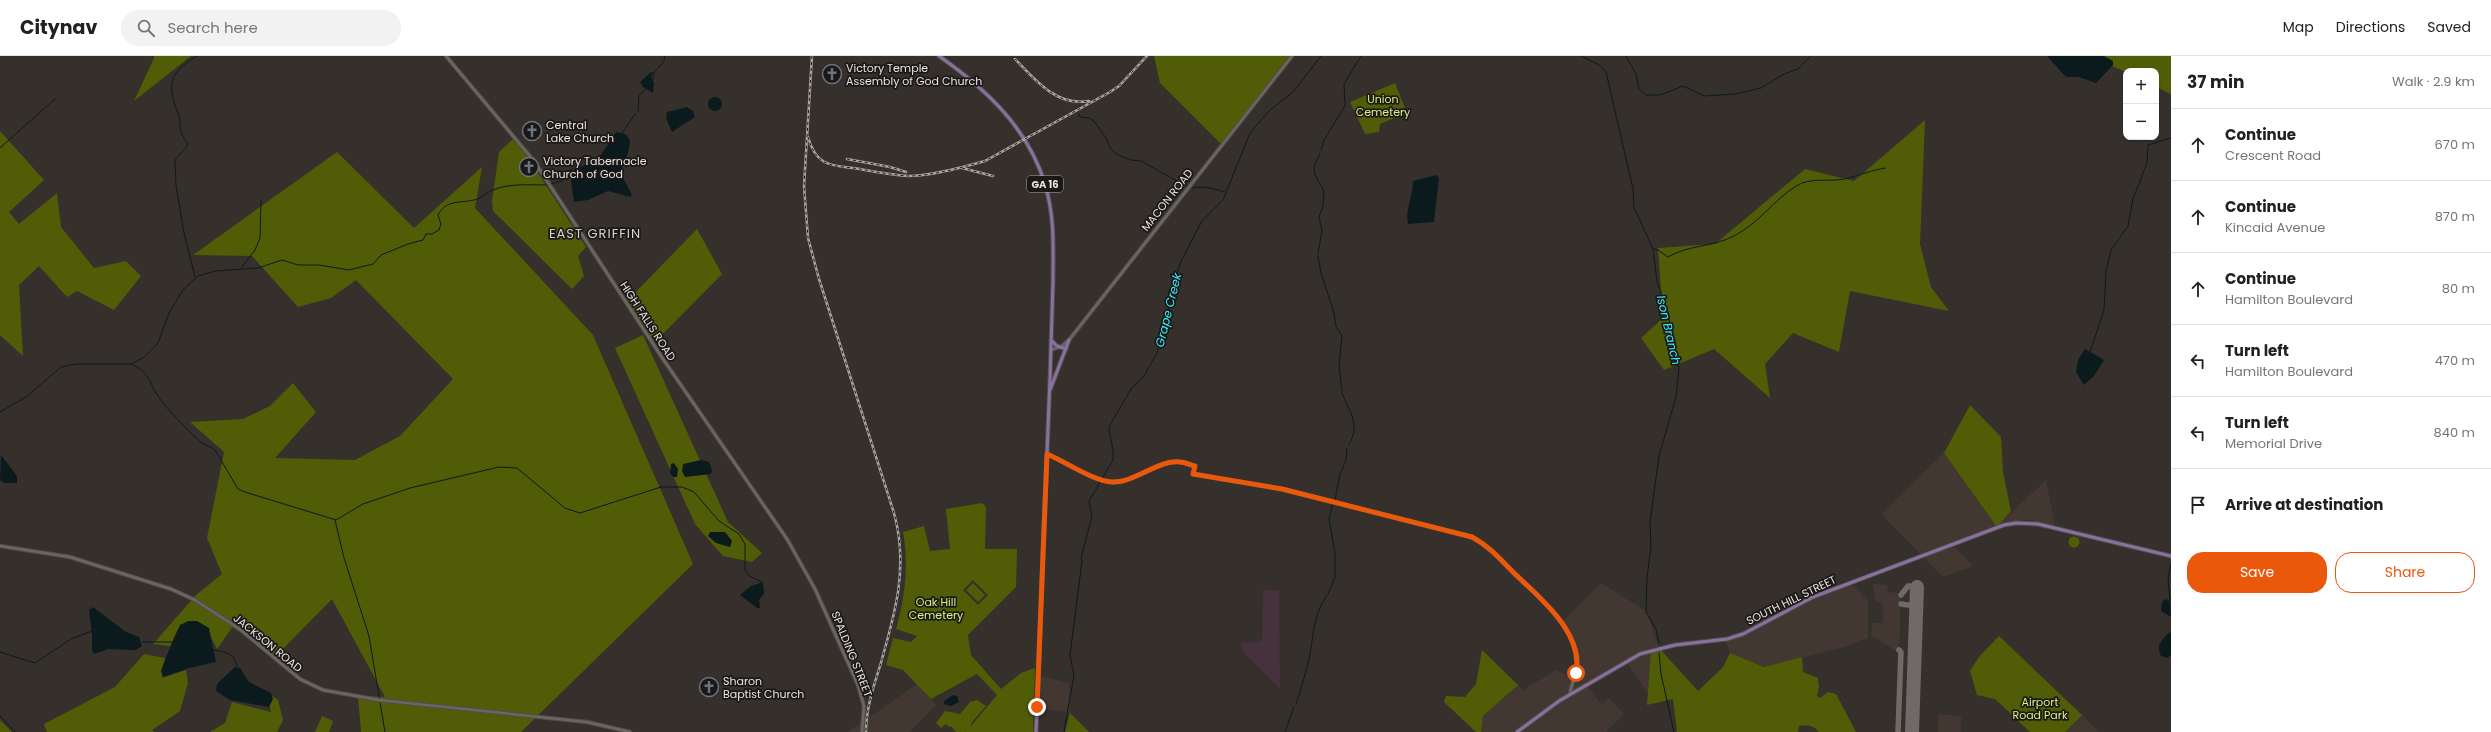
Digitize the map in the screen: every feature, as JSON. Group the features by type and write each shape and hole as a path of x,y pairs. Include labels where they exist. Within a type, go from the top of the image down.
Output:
{"main road":[{"name":"GA 16","path":"939,56 988,94 1008,116 1024,139 1040,173 1052,214 1054,234 1051,350 1036,732"},
{"path":"1051,340 1057,346 1062,346 1066,349"},
{"path":"1049,392 1069,340"},
{"name":"SOUTH HILL STREET","path":"1517,732 1570,694 1640,654 1669,646 1720,640 1736,636 1820,595 2004,525 2016,522 2038,524 2171,556"}],"street":[{"name":"HIGH FALLS ROAD","path":"446,56 545,176 662,359 771,515 822,604"},
{"name":"MACON ROAD","path":"1051,350 1062,346 1069,340 1292,56"},
{"path":"1047,454 1102,480 1114,482 1136,477 1172,462 1180,462 1195,466 1193,474 1282,489 1449,531 1481,542 1554,613 1573,643 1578,667 1570,694"},
{"name":"JACKSON ROAD","path":"0,546 70,557 171,590 196,600 241,630 300,679 323,690 366,698 574,720 630,732"},
{"name":"SPALDING STREET","path":"822,604 858,685 864,711 862,732"}],"shaded area":[{"path":"2047,56 2104,56 2113,61 2113,65 2096,83 2079,77 2066,77"},
{"path":"651,72 653,72 651,78 654,83 653,93 643,87 640,82"},
{"path":"715,97 720,99 722,104 720,109 715,111 710,109 708,104 710,99"},
{"path":"687,107 693,111 695,117 672,132 666,118 667,112"},
{"path":"616,132 624,134 630,143 621,174 632,195 630,197 608,191 588,200 574,202 570,172 599,158"},
{"path":"1436,175 1439,178 1434,222 1408,224 1408,208 1413,181"},
{"path":"2085,349 2104,360 2094,376 2084,385 2076,372 2078,360"},
{"path":"1944,453 1997,526 2046,480 2055,526 2027,520 2010,522 1952,545 1974,566 1943,577 1881,514"},
{"path":"1,455 17,476 17,483 4,483 0,480"},
{"path":"701,460 709,462 712,470 711,474 685,477 682,471 683,464"},
{"path":"674,463 678,469 677,477 673,477 670,473 671,464"},
{"path":"710,532 725,532 732,541 730,547 716,543 708,536"},
{"path":"763,582 764,594 759,600 760,608 757,608 740,595 751,586"},
{"path":"1601,583 1646,611 1659,648 1651,650 1648,693 1626,661 1586,685 1602,705 1609,698 1624,714 1606,732 1481,732 1483,716 1518,685 1523,690 1556,670 1573,678 1577,661 1572,642 1561,623"},
{"path":"1850,583 1868,601 1868,638 1848,646 1764,667 1730,653 1725,639 1737,636 1811,599"},
{"path":"1873,584 1888,585 1887,592 1901,593 1899,653 1871,635 1873,623 1883,623 1883,604 1875,601"},
{"path":"1263,590 1279,590 1280,689 1243,652 1241,642 1258,643 1262,639"},
{"path":"2165,599 2170,601 2171,617 2161,611 2162,602"},
{"path":"93,607 126,632 139,637 142,646 136,650 108,649 94,654 92,651 92,634 89,610"},
{"path":"189,621 197,621 209,628 216,662 189,668 163,677 161,671 180,625"},
{"path":"2171,631 2171,655 2167,658 2161,656 2159,652 2159,645"},
{"path":"235,667 240,668 249,682 271,693 273,699 269,707 230,700 216,691 217,684"},
{"path":"1040,676 1069,683 1070,713 1038,708"},
{"path":"917,684 936,705 909,732 848,732"},
{"path":"953,695 957,696 959,702 951,706 944,704 944,701"},
{"path":"1938,714 1961,716 1961,732 1938,732"},
{"path":"2082,715 2099,732 2065,732"}],"green space":[{"path":"154,56 191,56 134,101 154,58"},
{"path":"1154,56 1294,56 1223,146 1160,83"},
{"path":"2104,56 2171,56 2171,94 2159,88 2159,68 2123,68 2123,71 2112,66"},
{"name":"Union Cemetery","path":"1395,83 1407,113 1380,124 1379,132 1365,134 1350,102"},
{"path":"1925,120 1920,244 1931,287 1949,311 1850,291 1839,352 1793,333 1765,364 1770,398 1714,349 1664,370 1641,338 1663,318 1658,248 1715,244 1805,169 1854,181"},
{"path":"0,131 44,180 9,212 19,224 57,193 61,227 94,268 126,261 141,276 114,310 77,291 67,297 39,266 19,285 23,356 0,335"},
{"path":"513,139 527,156 586,247 578,256 584,276 572,289 493,211 492,201 499,152"},
{"path":"337,152 414,228 482,167 475,208 593,335 693,564 521,732 361,732 358,696 385,697 332,599 275,657 236,622 217,649 206,630 187,621 177,631 170,646 153,644 196,595 222,574 207,538 224,452 190,422 243,419 270,406 293,383 316,412 275,458 355,460 400,436 453,379 356,280 331,298 298,307 252,256 193,255"},
{"path":"697,229 722,274 653,344 626,302"},
{"path":"643,335 728,522 762,553 752,562 723,556 695,524 615,348"},
{"path":"1970,405 2001,437 2003,472 2011,511 1997,527 1944,453"},
{"name":"Oak Hill Cemetery","path":"982,503 986,507 985,549 1017,549 1016,587 968,635 971,655 1001,689 1021,673 1035,668 1033,732 956,732 951,726 949,727 946,724 941,728 936,723 945,711 960,714 970,702 977,700 986,706 972,722 971,726 997,695 977,674 931,699 903,670 886,665 893,638 911,642 917,636 896,629 904,593 906,569 903,532 924,526 930,551 950,549 946,509","holes":["973,580 988,595 978,605 963,590"]},
{"path":"2072,537 2076,537 2078,538 2078,546 2072,547 2069,544 2069,540"},
{"path":"973,583 985,595 978,602 966,590"},
{"name":"Airport Road Park","path":"1999,636 2082,715 2065,732 2030,732 1995,699 1977,695 1970,671 1979,657"},
{"path":"1659,648 1698,691 1723,667 1730,653 1764,667 1802,657 1803,672 1818,678 1819,687 1817,696 1820,698 1828,692 1836,694 1856,732 1819,732 1810,726 1799,726 1798,732 1677,732 1673,699 1647,705 1651,650"},
{"path":"1482,650 1518,685 1483,716 1481,732 1476,732 1444,702 1446,696 1465,697 1476,684"},
{"path":"144,654 165,658 162,678 186,670 188,683 180,711 152,730 154,732 47,732 44,724 115,687"},
{"path":"267,692 278,700 283,720 277,732 210,732 225,723 232,702 271,712"},
{"path":"1070,713 1089,732 1065,732"},
{"path":"322,716 333,721 329,732 315,732"},
{"path":"0,720 12,732 0,732"}],"waterway":[{"path":"195,277 184,233 176,185 175,160 188,145 183,137 180,127 180,118 173,96 172,81 180,69 187,62 197,56"},
{"path":"652,82 654,73 664,61 665,56"},
{"name":"Grape Creek","path":"1064,732 1074,675 1070,655 1082,561 1081,558 1092,516 1089,501 1113,460 1113,450 1109,430 1110,425 1131,389 1144,376 1157,353 1180,263 1202,221 1223,200 1250,133 1268,112 1294,91 1321,56"},
{"path":"1321,150 1324,140 1345,106 1344,84 1361,56"},
{"name":"Ison Branch","path":"1581,56 1601,66 1606,72 1633,189 1634,207 1653,249 1657,281 1668,314 1679,369 1676,397 1659,456 1650,522 1651,547 1647,577 1646,612 1656,629 1659,643"},
{"path":"1626,56 1636,74 1639,89 1646,95 1660,95 1683,86 1704,96 1735,94 1761,88 1784,74 1798,69 1811,56"},
{"path":"638,111 639,96 645,89"},
{"path":"0,148 56,98"},
{"path":"622,133 636,113"},
{"path":"1079,114 1080,117 1089,118 1094,121 1106,138 1111,149 1116,154 1131,160 1141,161 1186,186"},
{"path":"2090,352 2104,310 2106,271 2111,250 2128,226 2133,199 2147,163 2148,145 2171,138"},
{"path":"1318,254 1322,230 1319,217 1323,206 1324,191 1315,175 1314,167 1320,153"},
{"path":"1654,249 1668,257 1684,250 1726,240 1743,231 1788,192 1802,183 1844,179 1885,168"},
{"path":"551,184 562,181 567,171 573,169"},
{"path":"0,412 26,397 61,367 76,364 131,364 143,358 158,343 169,313 183,290 198,276 215,271 258,268 282,260 298,265 319,265 349,270 373,264 381,255 408,244 423,240 426,234 432,234 439,230 441,224 438,215 441,210 449,204 477,199 490,191 506,186 548,185"},
{"path":"1193,188 1206,187 1225,192"},
{"path":"241,268 255,250 260,238 261,201"},
{"path":"1318,256 1321,273 1334,313 1336,326 1342,336 1339,366 1342,391"},
{"path":"131,364 144,372 156,393 171,413 202,443 215,450 238,489 245,492 336,520 363,504 410,488 499,467 517,468 565,508 580,513 661,487 682,487 694,492 719,521 739,534 745,544 745,570 749,576 762,582"},
{"path":"1342,393 1353,418 1354,424 1354,431 1349,444"},
{"path":"1335,500 1340,474 1346,460 1347,448"},
{"path":"1328,594 1335,577 1335,553 1329,519 1333,503"},
{"path":"335,520 344,558 369,636 385,732"},
{"path":"2170,600 2168,579 2171,563"},
{"path":"1296,704 1309,659 1316,619 1322,603 1327,595"},
{"path":"0,652 35,663 71,639 92,631"},
{"path":"142,642 173,642"},
{"path":"214,650 232,656 237,666"},
{"name":"Ison Branch","path":"1659,653 1661,674 1674,732"},
{"path":"1285,732 1294,707"},
{"path":"0,716 15,732"}],"taxiway":[{"path":"1901,595 1908,586 1917,587"},
{"path":"1901,604 1916,606"},
{"path":"1898,732 1901,652 1899,650"}],"runway":[{"path":"1912,732 1917,587"}],"railway":[{"path":"812,56 804,186 808,238 819,279 894,513 900,552 900,571 895,609 886,647 870,699 866,732"},
{"path":"808,137 816,155 828,164 834,166 909,176 937,173 958,168 985,161 1110,92 1119,86 1147,56"},
{"path":"1015,59 1039,83 1057,96 1077,102 1089,101"},
{"path":"847,159 890,167 906,172"},
{"path":"962,168 993,176"}],"place":[{"name":"Victory Temple Assembly of God Church","path":"832,74"},
{"name":"Central Lake Church","path":"532,131"},
{"name":"Victory Tabernacle Church of God","path":"529,167"},
{"name":"Sharon Baptist Church","path":"709,687"}],"district":[{"name":"EAST GRIFFIN","path":"595,233"}],"route":[{"path":"1037,707 1047,454 1102,480 1114,482 1136,477 1172,462 1180,462 1195,466 1193,474 1282,489 1335,501 1472,537 1489,548 1539,596 1554,613 1573,643 1578,667 1576,673"}]}
